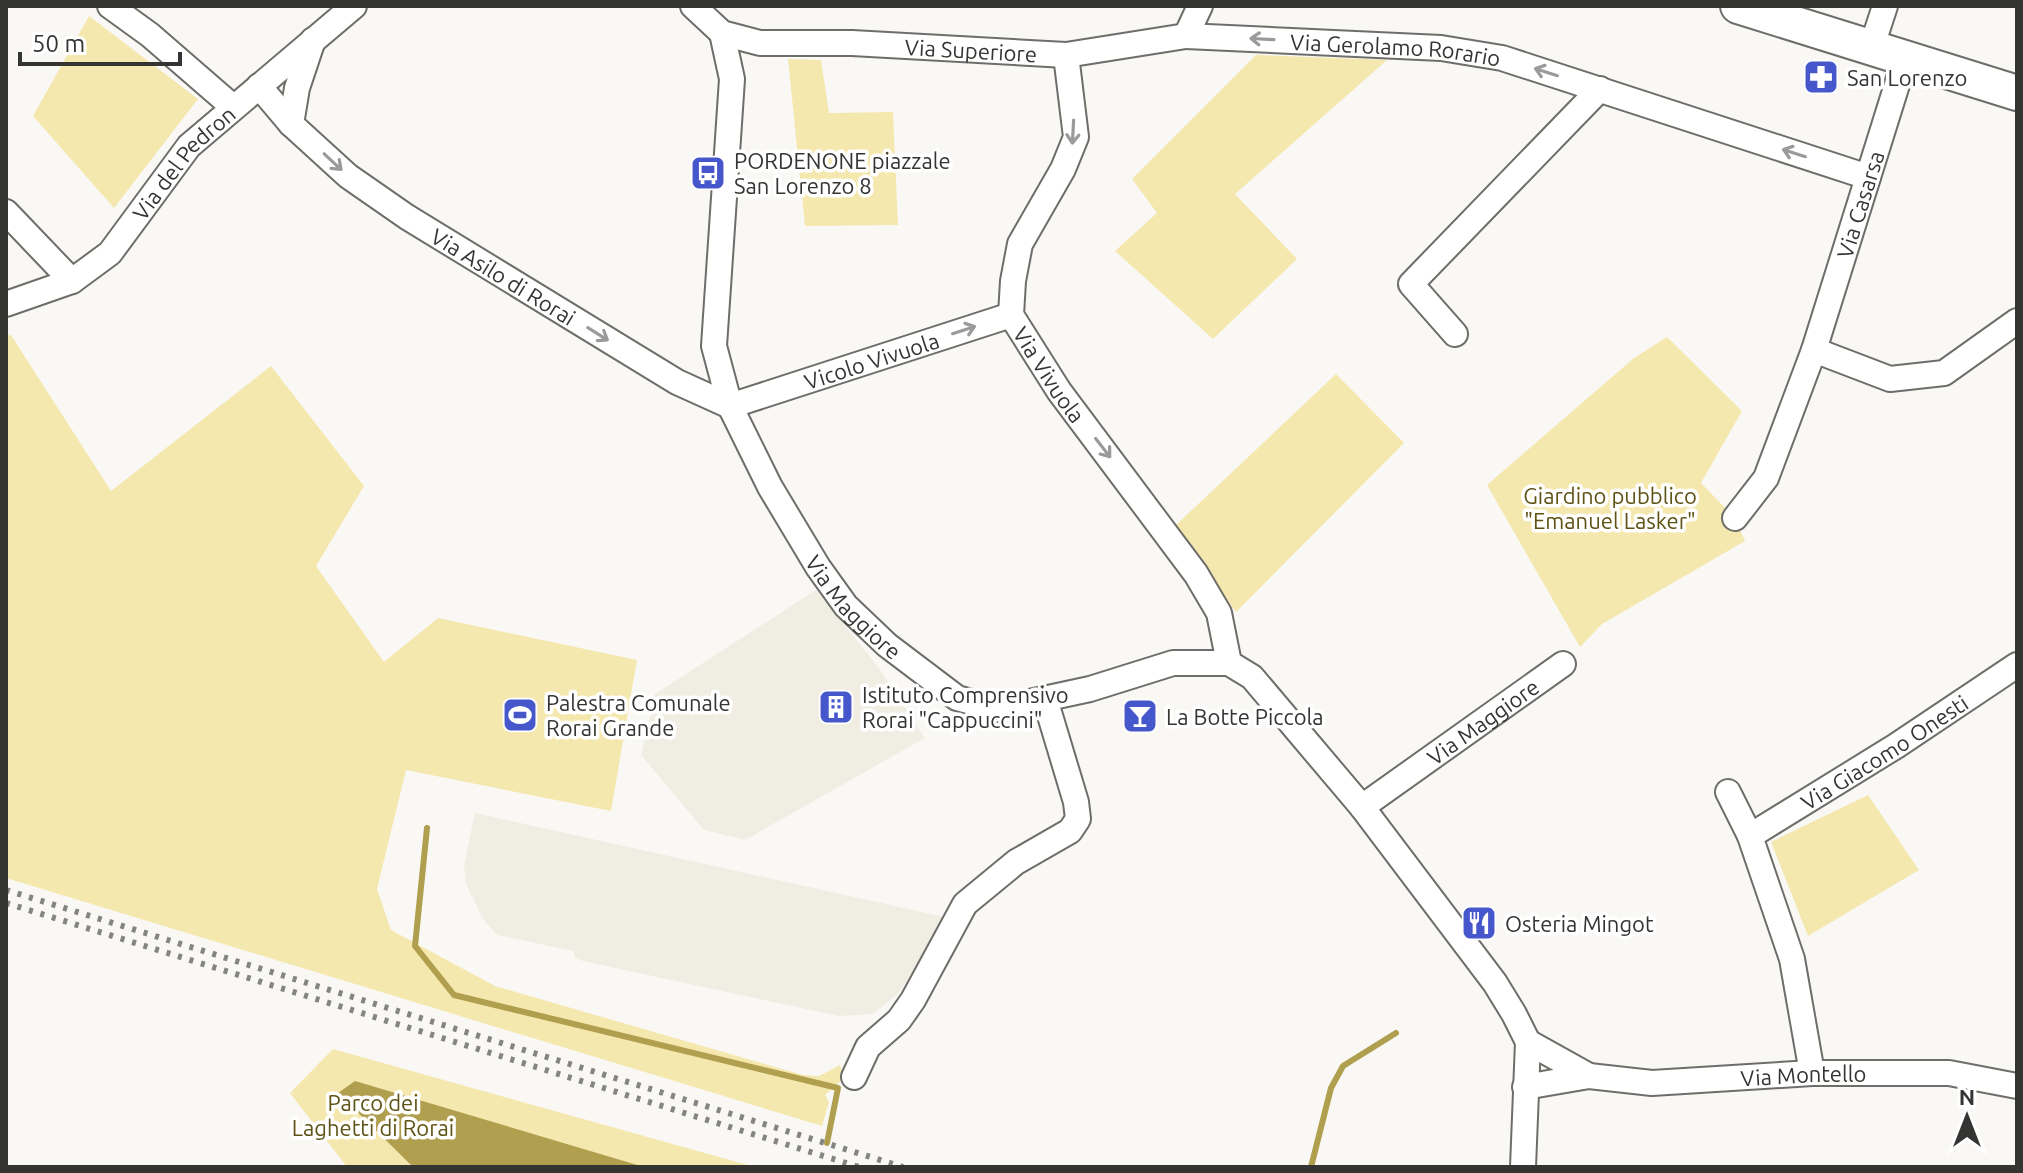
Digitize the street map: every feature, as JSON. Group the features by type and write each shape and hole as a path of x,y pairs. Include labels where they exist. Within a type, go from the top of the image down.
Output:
{"main road":[{"path":"1738,6 2017,93"}],"street":[{"path":"110,6 150,35 233,107"},
{"name":"Via del Pedron","path":"6,304 72,281 110,253 189,146 354,6"},
{"path":"695,6 722,33"},
{"path":"1186,36 1200,6"},
{"path":"1871,49 1885,6"},
{"name":"Via Superiore","path":"722,33 760,43 852,43 1066,55 1186,36"},
{"name":"Via Maggiore","path":"722,33 732,79 714,346 730,406 770,487 818,567 846,606 887,645 957,698 997,709 1045,699 1173,663 1229,663"},
{"name":"Via Gerolamo Rorario","path":"1186,36 1441,48 1502,58 1868,177"},
{"path":"291,124 297,88 313,40"},
{"name":"Via Vivuola","path":"1066,55 1076,137 1063,169 1020,244 1011,315 1059,391 1196,574 1219,613 1229,663"},
{"name":"Via Casarsa","path":"1735,518 1766,478 1814,350 1905,59"},
{"name":"Via Asilo di Rorai","path":"259,86 291,124 348,176 407,217 677,382 730,406"},
{"path":"1455,334 1411,284 1600,89"},
{"path":"6,212 72,281"},
{"name":"Vicolo Vivuola","path":"730,406 1011,315"},
{"path":"1814,350 1890,379 1944,373 2017,321"},
{"path":"1229,663 1252,677 1285,712 1362,807 1495,983 1528,1042 1523,1167"},
{"name":"Via Maggiore","path":"1362,807 1563,664"},
{"name":"Via Giacomo Onesti","path":"1750,836 1896,746 2017,665"},
{"path":"854,1077 868,1047 899,1020 913,1000 965,904 1016,862 1070,831 1078,819 1076,802 1045,699"},
{"path":"1728,792 1750,836 1792,959 1812,1073"},
{"name":"Via Montello","path":"1528,1042 1589,1076"},
{"name":"Via Montello","path":"1525,1087 1589,1076 1652,1083 1812,1073 1949,1073 2017,1086"}],"shaded area":[{"path":"816,590 879,668 925,738 745,840 704,830 641,755 655,694"},
{"path":"475,813 949,918 899,993 873,1014 839,1016 583,961 575,958 573,951 497,935 483,919 466,884 464,865"},
{"path":"355,1081 644,1167 413,1167 338,1093"}],"green space":[{"path":"89,16 198,99 114,208 33,116"},
{"path":"1256,55 1387,60 1235,194 1297,259 1213,339 1115,251 1157,213 1132,179"},
{"path":"788,59 821,60 829,113 893,112 898,225 805,226"},
{"path":"11,335 111,491 271,366 364,486 316,566 384,662 438,618 637,660 611,811 406,770 377,889 391,930 495,986 803,1075 819,1076 840,1065 844,1078 825,1095 829,1102 822,1126 6,878 6,336"},
{"name":"Giardino pubblico \"Emanuel Lasker\"","path":"1667,337 1742,411 1701,483 1735,518 1745,541 1602,624 1580,647 1487,485 1634,358"},
{"path":"1336,374 1404,443 1236,612 1175,526"},
{"path":"1868,795 1919,870 1808,936 1771,842"},
{"name":"Parco dei Laghetti di Rorai","path":"333,1049 755,1167 347,1167 290,1093"}],"waterway":[{"path":"427,828 415,946 454,995 838,1088 827,1143"},
{"path":"1311,1167 1331,1088 1343,1066 1396,1033"}],"railway":[{"path":"6,890 903,1167"},
{"path":"6,903 859,1167"}],"place":[{"name":"San Lorenzo","path":"1821,77"},
{"name":"PORDENONE piazzale San Lorenzo 8","path":"708,173"},
{"name":"Istituto Comprensivo Rorai \"Cappuccini\"","path":"836,707"},
{"name":"Palestra Comunale Rorai Grande","path":"520,715"},
{"name":"La Botte Piccola","path":"1140,716"},
{"name":"Osteria Mingot","path":"1479,923"}]}
